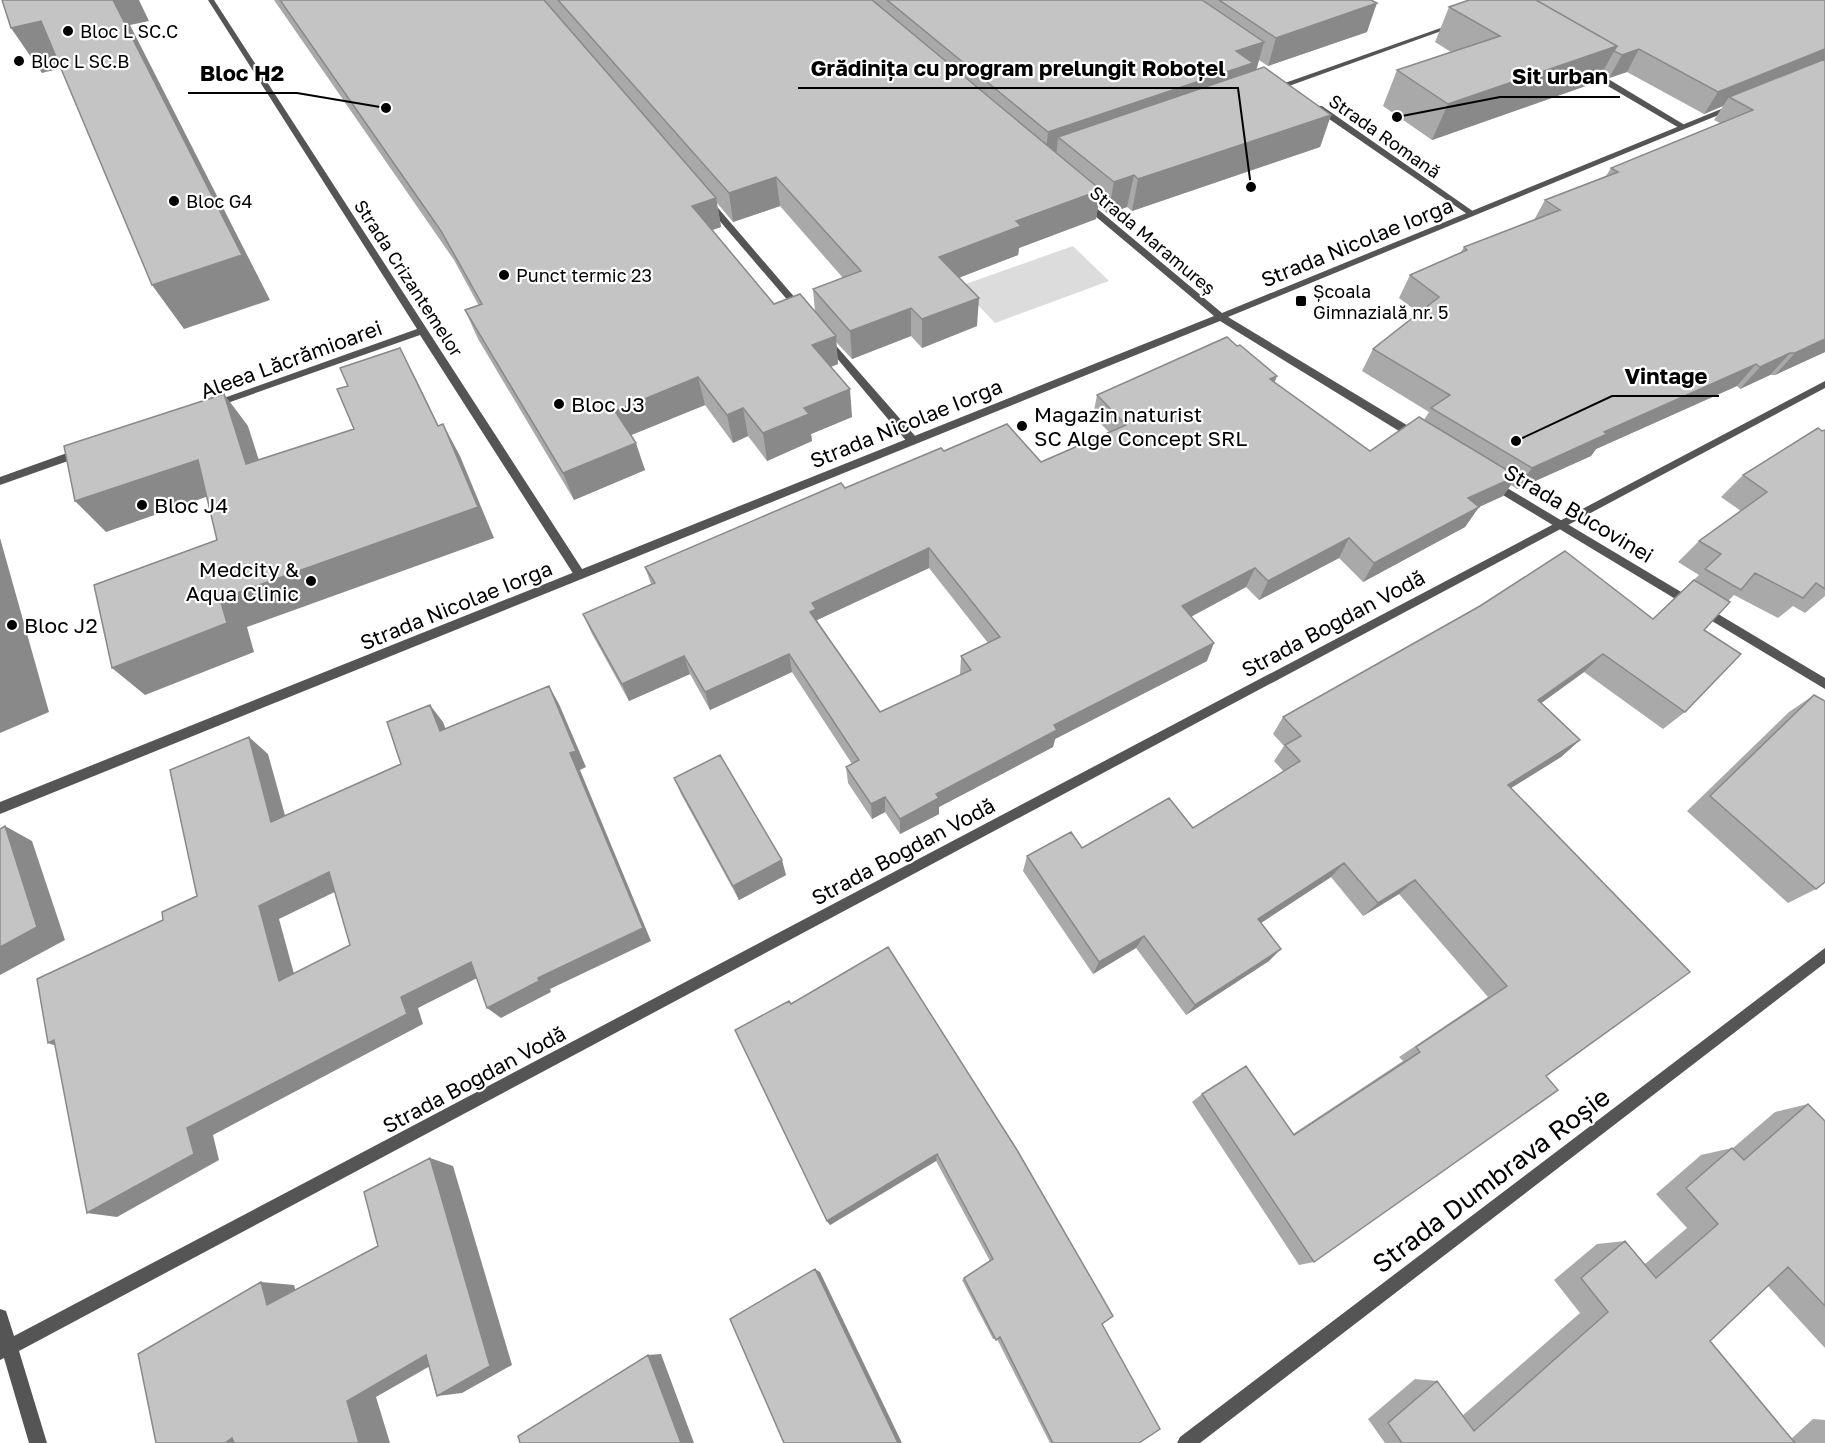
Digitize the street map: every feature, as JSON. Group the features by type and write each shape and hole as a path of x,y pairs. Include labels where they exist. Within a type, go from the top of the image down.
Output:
{"street":[{"name":"Strada Crizantemelor","path":"211,0 580,574"},
{"path":"1263,92 1468,20"},
{"path":"1582,67 1684,127"},
{"path":"1276,78 1295,91"},
{"name":"Strada Nicolae Iorga","path":"0,808 1221,317 1749,100"},
{"name":"Strada Romană","path":"1313,104 1473,214"},
{"path":"704,198 804,314"},
{"name":"Strada Maramureș","path":"1080,198 1221,317"},
{"path":"1221,317 1430,445"},
{"name":"Aleea Lăcrămioarei","path":"201,410 424,330"},
{"path":"819,332 912,440"},
{"name":"Strada Bogdan Vodă","path":"5,1350 1825,384"},
{"path":"0,481 89,449"},
{"name":"Strada Bucovinei","path":"1480,476 1825,684"},
{"name":"Strada Dumbrava Roșie","path":"1186,1443 1825,955"},
{"path":"0,1317 5,1350 38,1443"}],"shaded area":[{"path":"1073,246 1109,281 995,323 960,286"}],"building":[{"path":"2,0 113,0 242,255 152,285 41,21 11,28"},
{"path":"280,0 544,0 716,198 692,206 774,304 800,294 836,336 812,345 850,389 804,408 809,414 763,433 743,408 727,415 698,377 615,411 636,443 563,473 465,310 482,304 441,231"},
{"path":"558,0 872,0 1101,190 1016,221 1021,226 939,257 979,298 922,319 911,308 850,331 813,289 861,271 776,177 729,193"},
{"path":"887,0 1202,0 1264,42 1236,51 1253,63 1048,132"},
{"path":"1219,0 1371,0 1377,3 1276,38"},
{"path":"1469,0 1536,0 1617,46 1448,104 1397,70 1500,36 1449,7"},
{"path":"1536,0 1825,0 1825,49 1718,92 1639,49 1622,55 1614,51 1617,46"},
{"path":"1825,59 1825,339 1760,367 1756,364 1604,432 1607,434 1532,468 1431,408 1450,395 1373,349 1439,297 1410,275 1467,250 1464,247 1560,210 1545,200 1618,172 1611,168 1753,110 1729,97"},
{"path":"1264,67 1331,115 1138,179 1134,175 1114,182 1058,137"},
{"path":"1227,337 1277,376 1270,379 1370,451 1419,417 1517,476 1468,498 1479,507 1374,563 1349,538 1268,581 1255,568 1182,606 1214,643 1054,725 1057,730 936,794 939,798 900,819 885,797 871,804 846,767 859,760 789,654 705,692 684,656 622,684 583,614 655,583 645,567 841,483 845,488 941,448 944,451 1007,424 1041,462 1126,425 1097,395","holes":["929,548 1000,637 961,656 971,670 880,712 810,612 816,609 812,603"]},
{"path":"400,348 438,426 443,424 478,507 220,599 227,623 112,668 94,585 217,540 198,460 75,501 64,446 224,394 246,464 354,429 337,389 348,386 340,368"},
{"path":"1818,428 1825,430 1825,589 1816,583 1803,598 1755,573 1741,590 1705,569 1721,554 1699,541 1767,492 1743,475"},
{"path":"1565,551 1653,619 1694,580 1730,602 1704,630 1741,654 1685,712 1603,654 1538,700 1580,740 1508,785 1690,972 1546,1076 1558,1090 1314,1262 1202,1094 1246,1066 1294,1135 1420,1052 1416,1047 1507,986 1415,880 1378,903 1344,863 1258,919 1281,949 1195,1005 1144,936 1099,962 1027,856 1071,832 1082,848 1169,798 1193,828 1300,761 1285,745 1301,736 1283,717 1480,606"},
{"path":"549,686 576,751 570,753 643,928 538,978 539,981 487,1008 471,962 401,997 407,1014 187,1128 194,1154 87,1213 54,1040 48,1043 37,979 163,920 162,912 197,896 170,770 249,737 271,822 401,764 387,722 430,705 440,731","holes":["329,872 350,945 279,981 259,906"]},
{"path":"1814,695 1825,701 1825,882 1816,889 1710,796"},
{"path":"720,755 782,860 733,886 674,778"},
{"path":"5,826 37,927 0,947 0,829"},
{"path":"888,947 1017,1150 1113,1316 1102,1324 1160,1429 1139,1443 1053,1443 1000,1337 996,1340 964,1278 993,1259 937,1154 827,1221 735,1030 789,1001 791,1004"},
{"path":"1808,1104 1825,1121 1825,1306 1788,1267 1710,1341 1795,1443 1402,1443 1388,1423 1437,1381 1474,1431 1608,1312 1581,1278 1625,1241 1656,1278 1718,1224 1686,1188 1732,1148 1744,1160"},
{"path":"430,1158 490,1366 437,1396 426,1355 347,1401 359,1443 234,1443 232,1438 225,1443 156,1443 138,1354 261,1282 267,1305 378,1246 364,1192"},
{"path":"815,1269 898,1443 784,1443 730,1319"},
{"path":"648,1355 681,1443 520,1443 518,1436"}],"place":[{"name":"Bloc L SC.C","path":"68,31"},
{"name":"Bloc L SC.B","path":"19,61"},
{"name":"Bloc H2","path":"386,108"},
{"name":"Sit urban","path":"1397,117"},
{"name":"Grădinița cu program prelungit Roboțel","path":"1251,187"},
{"name":"Bloc G4","path":"174,201"},
{"name":"Punct termic 23","path":"504,275"},
{"name":"Școala Gimnazială nr. 5","path":"1301,301"},
{"name":"Bloc J3","path":"559,404"},
{"name":"Magazin naturist SC Alge Concept SRL","path":"1022,426"},
{"name":"Vintage","path":"1516,441"},
{"name":"Bloc J4","path":"142,505"},
{"name":"Medcity & Aqua Clinic","path":"311,581"},
{"name":"Bloc J2","path":"12,625"}]}
